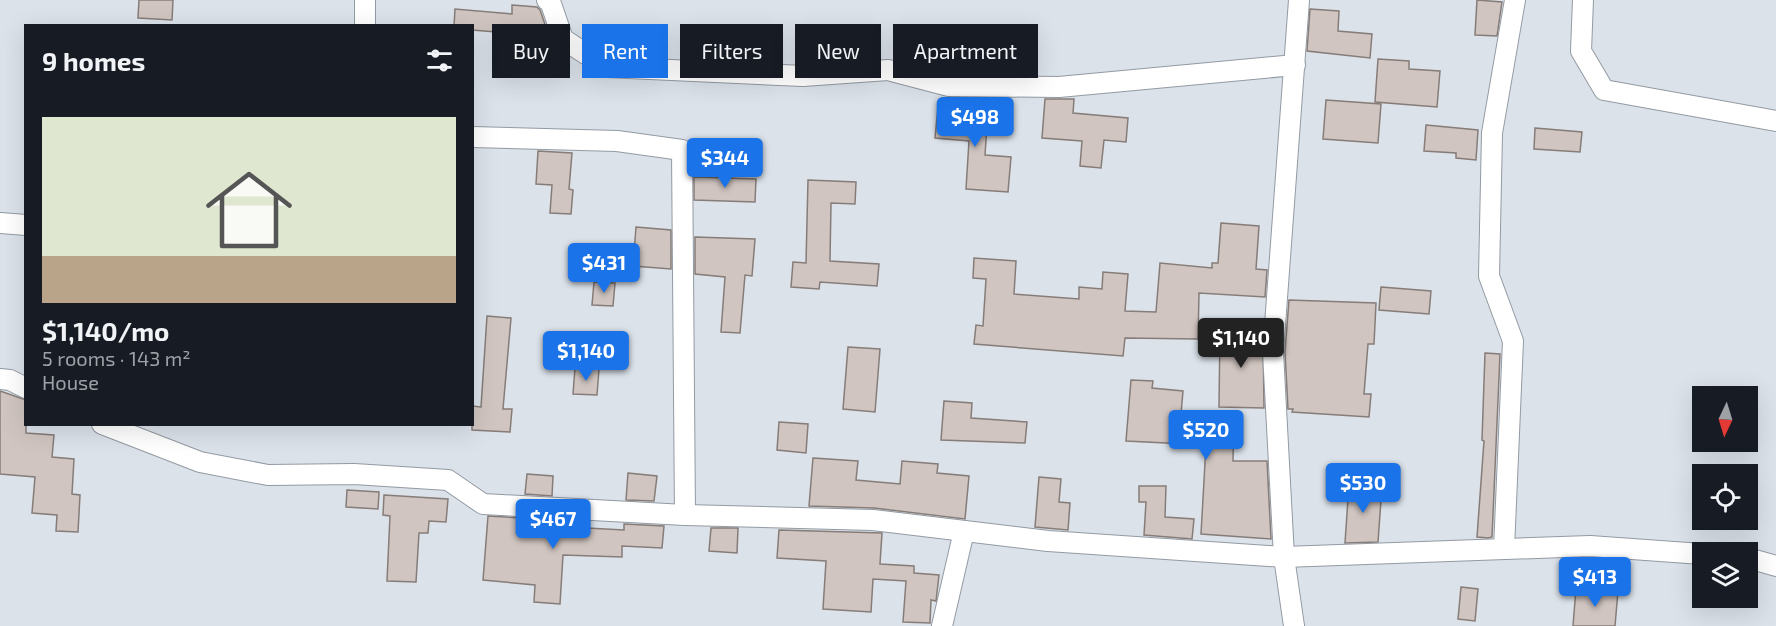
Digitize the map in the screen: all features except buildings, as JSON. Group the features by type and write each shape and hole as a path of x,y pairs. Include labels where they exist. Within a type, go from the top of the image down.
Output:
{"street":[{"path":"365,0 365,24"},
{"path":"547,0 550,1 563,39 606,67 803,76 888,70 949,86 1059,87 1295,65"},
{"path":"1294,626 1284,557 1273,352 1299,0"},
{"path":"1504,549 1513,341 1489,276 1492,133 1515,0"},
{"path":"1583,0 1581,51 1604,90 1776,121"},
{"path":"474,137 617,141 681,150 685,515"},
{"path":"0,223 24,225"},
{"path":"0,379 10,380 24,387"},
{"path":"107,426 200,462 268,475 354,474 448,480 483,504 685,515 873,520 1048,542 1284,557 1590,546 1692,553"},
{"path":"942,626 964,531"},
{"path":"1758,561 1776,566"}]}
